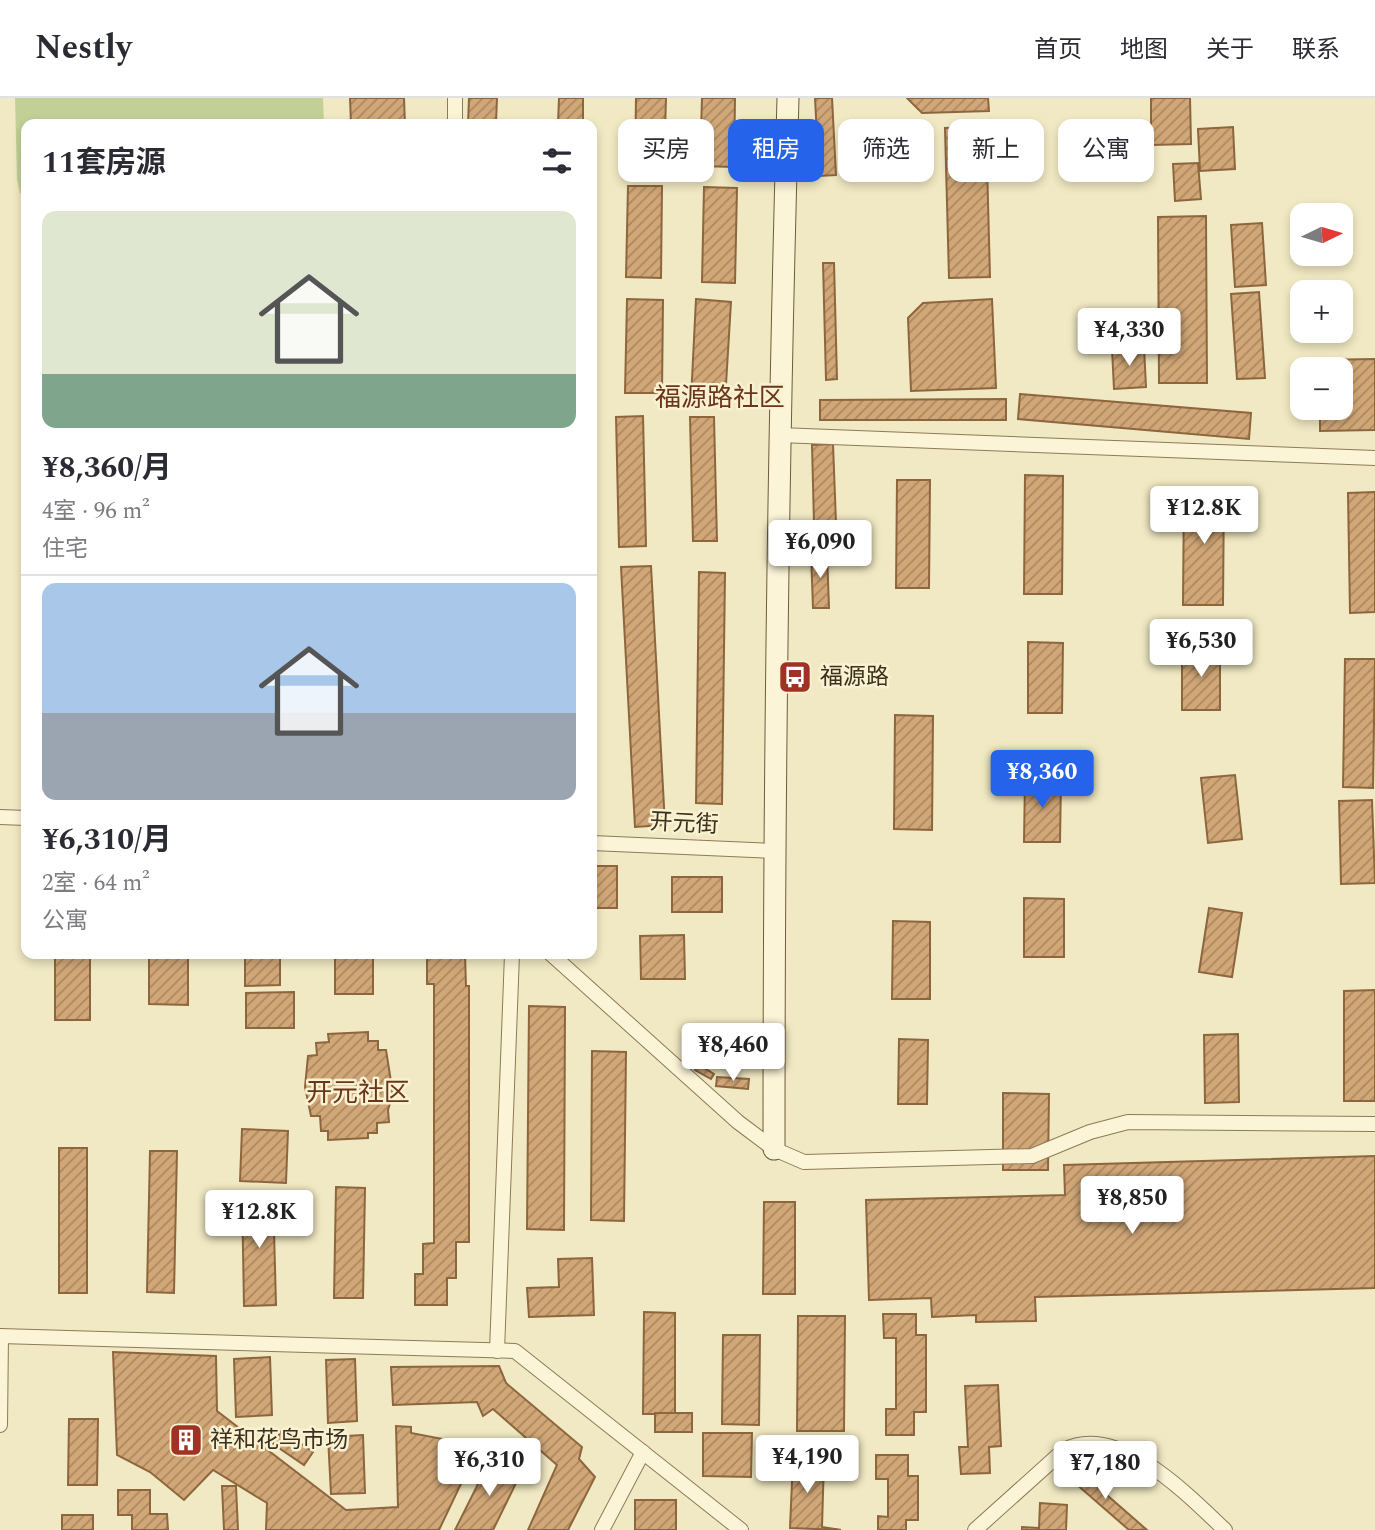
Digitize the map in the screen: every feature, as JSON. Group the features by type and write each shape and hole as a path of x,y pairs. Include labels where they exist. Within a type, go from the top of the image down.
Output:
{"street":[{"path":"455,98 455,119"},
{"path":"774,1149 779,435 788,98"},
{"path":"779,435 1375,458"},
{"path":"0,817 21,818"},
{"name":"开元街","path":"597,843 774,851"},
{"path":"497,1350 512,959"},
{"path":"557,959 738,1122 774,1149 804,1162 1032,1156 1090,1132 1128,1122 1375,1124"},
{"path":"0,1425 1,1336 515,1351 741,1530"},
{"path":"975,1530 1064,1450 1099,1442 1127,1452 1188,1495 1225,1530"},
{"path":"601,1530 643,1452"}],"green space":[{"path":"15,98 323,98 324,119 21,119 21,194 17,180"}],"building":[{"path":"350,98 404,98 405,119 351,119"},
{"path":"469,98 497,98 496,119 468,119"},
{"path":"559,98 583,98 583,119 558,119"},
{"path":"636,98 666,98 665,119 636,119"},
{"path":"702,98 735,98 735,119 728,119 728,167 714,166 714,119 701,119"},
{"path":"815,98 832,98 836,175 824,176 824,119 816,119"},
{"path":"907,98 988,98 989,111 922,113"},
{"path":"1151,98 1190,98 1191,144 1154,145 1154,119 1151,119"},
{"path":"1233,127 1235,169 1200,171 1198,129"},
{"path":"945,128 948,128 948,182 987,182 990,277 949,278"},
{"path":"1198,163 1201,199 1175,201 1173,164"},
{"path":"628,186 662,186 661,278 626,277"},
{"path":"704,187 737,188 735,283 702,282"},
{"path":"1206,216 1207,383 1159,383 1158,217"},
{"path":"1262,223 1266,285 1235,287 1231,225"},
{"path":"823,263 834,263 837,379 826,380"},
{"path":"1259,292 1265,378 1237,379 1231,294"},
{"path":"627,299 663,300 662,393 625,393"},
{"path":"696,299 731,302 725,401 691,399"},
{"path":"992,299 996,388 911,391 908,318 923,303"},
{"path":"1144,347 1146,387 1114,389 1112,349"},
{"path":"1353,359 1375,359 1375,430 1320,431 1320,420 1353,420"},
{"path":"1020,394 1251,413 1249,439 1018,419"},
{"path":"1006,399 1006,420 820,420 820,400"},
{"path":"643,416 646,546 619,547 616,417"},
{"path":"690,417 714,417 717,541 693,541"},
{"path":"833,444 836,523 814,524 812,445"},
{"path":"1025,475 1063,476 1062,594 1024,594"},
{"path":"897,480 930,480 929,588 896,588"},
{"path":"1184,487 1224,487 1223,605 1183,605"},
{"path":"1375,492 1375,612 1350,613 1348,493"},
{"path":"811,552 827,552 829,608 813,608"},
{"path":"651,566 665,825 635,827 621,567"},
{"path":"699,572 725,573 722,804 696,803"},
{"path":"1028,642 1063,643 1062,713 1028,713"},
{"path":"1182,648 1220,648 1220,710 1182,710"},
{"path":"1345,659 1375,659 1373,788 1343,787"},
{"path":"895,715 933,716 932,830 894,829"},
{"path":"1235,775 1242,839 1208,843 1201,778"},
{"path":"1025,777 1061,778 1060,842 1024,842"},
{"path":"1372,800 1375,883 1341,884 1339,801"},
{"path":"597,866 617,866 617,908 597,908"},
{"path":"672,877 722,877 722,912 672,912"},
{"path":"1024,898 1064,899 1064,957 1024,957"},
{"path":"1209,908 1242,913 1232,977 1199,972"},
{"path":"893,921 930,922 930,999 892,999"},
{"path":"684,935 685,979 641,979 640,936"},
{"path":"55,959 90,959 90,1020 55,1020"},
{"path":"149,959 188,959 188,1005 149,1004"},
{"path":"245,959 280,959 280,985 245,986"},
{"path":"335,959 373,959 373,994 335,994"},
{"path":"427,959 465,959 466,986 469,986 469,1242 456,1242 456,1278 447,1278 447,1305 415,1305 415,1274 423,1274 423,1244 434,1243 434,984 427,984"},
{"path":"1375,990 1375,1101 1344,1101 1344,991"},
{"path":"294,992 294,1028 246,1028 246,993"},
{"path":"529,1006 565,1007 564,1230 527,1229"},
{"path":"368,1032 368,1041 378,1041 378,1050 386,1050 393,1094 388,1110 389,1122 377,1123 377,1133 368,1133 368,1138 328,1140 328,1131 321,1131 320,1116 311,1116 305,1087 308,1056 317,1055 316,1043 329,1042 328,1034"},
{"path":"1238,1034 1239,1102 1205,1103 1204,1035"},
{"path":"899,1039 928,1040 927,1104 898,1104"},
{"path":"592,1051 626,1052 624,1221 591,1220"},
{"path":"698,1064 714,1074 711,1079 695,1070"},
{"path":"717,1077 749,1079 748,1089 716,1086"},
{"path":"1003,1093 1049,1094 1048,1170 1003,1170"},
{"path":"242,1129 288,1131 286,1183 240,1181"},
{"path":"59,1148 87,1148 87,1293 59,1293"},
{"path":"150,1151 177,1151 174,1293 147,1292"},
{"path":"1375,1156 1375,1288 1035,1297 1036,1321 976,1322 976,1315 932,1317 931,1298 869,1300 866,1200 1065,1195 1064,1165"},
{"path":"336,1187 365,1188 363,1298 334,1298"},
{"path":"242,1193 273,1193 276,1305 244,1306"},
{"path":"764,1202 795,1202 795,1294 763,1294"},
{"path":"592,1258 594,1315 529,1317 527,1288 559,1287 558,1259"},
{"path":"644,1312 675,1313 675,1414 643,1414"},
{"path":"883,1314 916,1314 916,1335 926,1335 926,1412 914,1412 914,1435 886,1435 886,1409 896,1409 896,1338 884,1338"},
{"path":"798,1316 845,1316 844,1431 797,1431"},
{"path":"723,1335 760,1335 759,1425 722,1424"},
{"name":"祥和花鸟市场","path":"113,1352 216,1356 217,1411 346,1510 398,1507 396,1426 411,1427 411,1433 479,1446 439,1530 266,1530 267,1503 213,1470 184,1500 150,1472 117,1455"},
{"path":"270,1357 272,1415 236,1417 234,1359"},
{"path":"355,1359 357,1421 328,1423 326,1360"},
{"path":"499,1366 506,1383 582,1447 579,1459 595,1477 568,1530 528,1530 557,1465 493,1409 483,1416 477,1402 393,1405 391,1367"},
{"path":"998,1385 1001,1446 989,1447 990,1473 961,1474 959,1447 968,1447 965,1386"},
{"path":"655,1413 692,1413 692,1432 655,1432"},
{"path":"69,1419 98,1419 97,1485 68,1485"},
{"path":"282,1430 313,1452 304,1465 273,1444"},
{"path":"703,1433 752,1433 751,1477 703,1476"},
{"path":"363,1435 365,1493 331,1494 328,1437"},
{"path":"876,1455 908,1455 908,1476 918,1476 918,1520 906,1520 906,1530 878,1530 878,1516 888,1517 888,1479 876,1479"},
{"path":"491,1458 521,1473 493,1530 455,1530"},
{"path":"793,1459 824,1460 822,1527 841,1530 790,1528"},
{"path":"1076,1468 1147,1530 1129,1530 1068,1477"},
{"path":"222,1486 236,1486 238,1530 224,1530"},
{"path":"118,1490 150,1490 150,1514 167,1514 168,1530 132,1530 132,1515 118,1515"},
{"path":"635,1500 676,1500 676,1530 635,1530"},
{"path":"1040,1503 1067,1505 1066,1530 1022,1530 1022,1527 1039,1528"},
{"path":"62,1515 93,1515 93,1530 62,1530"}],"place":[{"name":"福源路","path":"795,677"},
{"name":"祥和花鸟市场","path":"186,1440"}],"district":[{"name":"福源路社区","path":"720,398"},
{"name":"开元社区","path":"358,1093"}]}
